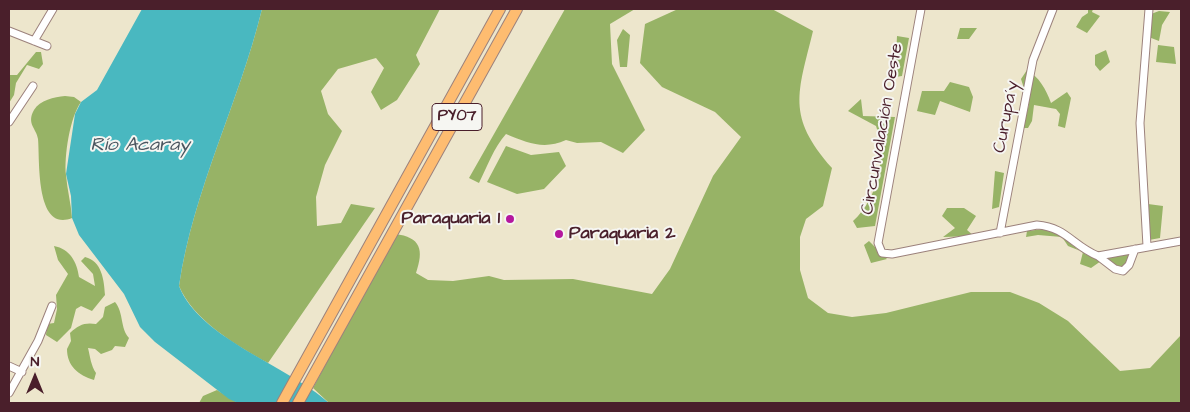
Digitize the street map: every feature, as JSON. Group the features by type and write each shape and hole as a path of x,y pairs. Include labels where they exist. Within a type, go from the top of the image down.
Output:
{"highway":[{"name":"PY07","path":"282,403 383,217 500,9"},
{"name":"PY07","path":"298,403 517,9"}],"street":[{"path":"34,41 53,9"},
{"name":"Circunvalación Oeste","path":"920,9 878,242 882,253 892,254 1000,233"},
{"name":"Curupa´y","path":"1000,233 1033,60 1053,9"},
{"path":"1146,246 1140,123 1150,9"},
{"path":"9,31 47,46"},
{"path":"9,122 33,86"},
{"path":"1000,233 1037,225 1052,226 1087,252 1098,256 1115,270 1122,271 1129,265 1135,248"},
{"path":"1098,256 1181,241"},
{"path":"9,393 38,341 52,306"},
{"path":"9,366 22,372"}],"green space":[{"path":"262,9 440,9 416,55 420,64 397,100 381,110 371,92 384,68 376,58 338,69 321,91 328,114 342,131 325,165 316,197 317,226 341,223 351,204 375,208 268,363 243,349 205,321 194,310 179,286 186,250 205,181 241,78"},
{"path":"565,9 635,9 610,24 612,64 645,130 623,153 601,142 577,143 566,140 543,145 506,134 494,151 479,183 469,178"},
{"path":"678,9 772,9 813,31 800,88 802,118 817,150 832,168 823,206 806,219 800,237 800,270 808,298 828,313 852,317 886,313 971,292 1010,292 1039,303 1068,321 1120,371 1150,368 1181,335 1181,403 329,403 313,388 395,234 410,238 418,246 420,258 416,273 428,280 453,281 489,276 504,280 573,279 652,294 670,269 713,176 741,137 715,112 662,87 640,63 645,24"},
{"path":"1088,9 1093,9 1092,12 1100,16 1087,33 1076,27 1082,17 1088,13"},
{"path":"1159,11 1170,12 1162,25 1159,41 1146,36 1151,14"},
{"path":"960,28 977,28 969,39 957,39"},
{"path":"623,29 630,35 627,67 620,67 617,40"},
{"path":"897,36 909,38 902,76 895,77"},
{"path":"1158,45 1174,47 1176,64 1156,62"},
{"path":"1106,50 1110,62 1100,71 1095,65 1095,55"},
{"path":"36,52 41,52 43,64 39,69 27,65 16,83 14,95 9,103 9,75 17,75"},
{"path":"1027,70 1042,84 1051,103 1067,92 1071,98 1065,128 1058,126 1060,114 1056,109 1034,105 1032,121 1028,128 1023,128 1029,104 1021,79"},
{"path":"950,82 969,87 973,97 970,112 940,101 935,115 917,111 922,91 944,91"},
{"path":"65,96 74,97 81,102 71,127 66,158 72,218 60,220 51,215 42,192 38,139 31,119 34,110 44,101"},
{"path":"861,99 863,116 895,117 875,226 857,228 853,221 862,212 874,189 878,176 881,150 876,126 848,111"},
{"path":"506,146 531,155 559,152 566,166 544,189 517,194 487,182"},
{"path":"995,171 1004,173 999,207 992,209"},
{"path":"1148,204 1163,206 1160,238 1149,240"},
{"path":"947,208 964,208 976,216 967,230 974,236 943,237 955,228 942,216"},
{"path":"1044,229 1063,237 1080,251 1068,246 1062,237 1038,235 1026,237 1027,231"},
{"path":"869,241 887,259 871,263 864,245"},
{"path":"54,246 68,253 74,261 79,277 95,286 93,274 81,261 85,257 91,259 99,267 103,277 105,295 92,311 81,306 76,309 71,328 57,342 46,335 47,324 54,323 57,309 56,295 68,274 58,260"},
{"path":"1083,252 1093,257 1129,254 1135,259 1117,270 1101,261 1091,268 1080,264"},
{"path":"115,302 120,311 124,330 129,338 125,347 115,346 112,350 101,354 95,349 88,348 96,373 94,380 78,372 71,365 67,349 71,341 70,333 82,325 88,323 96,324 103,317 105,307"},
{"path":"217,390 238,403 199,403 203,396"}],"water":[{"name":"Río Acaray","path":"142,9 262,9 241,78 205,181 186,250 179,286 190,305 205,321 246,350 311,389 329,403 238,403 229,399 155,342 140,327 124,294 79,235 72,218 71,196 66,174 75,114 81,102 97,90"}],"place":[{"name":"Paraquaria 1","path":"510,219"},
{"name":"Paraquaria 2","path":"559,234"}]}
